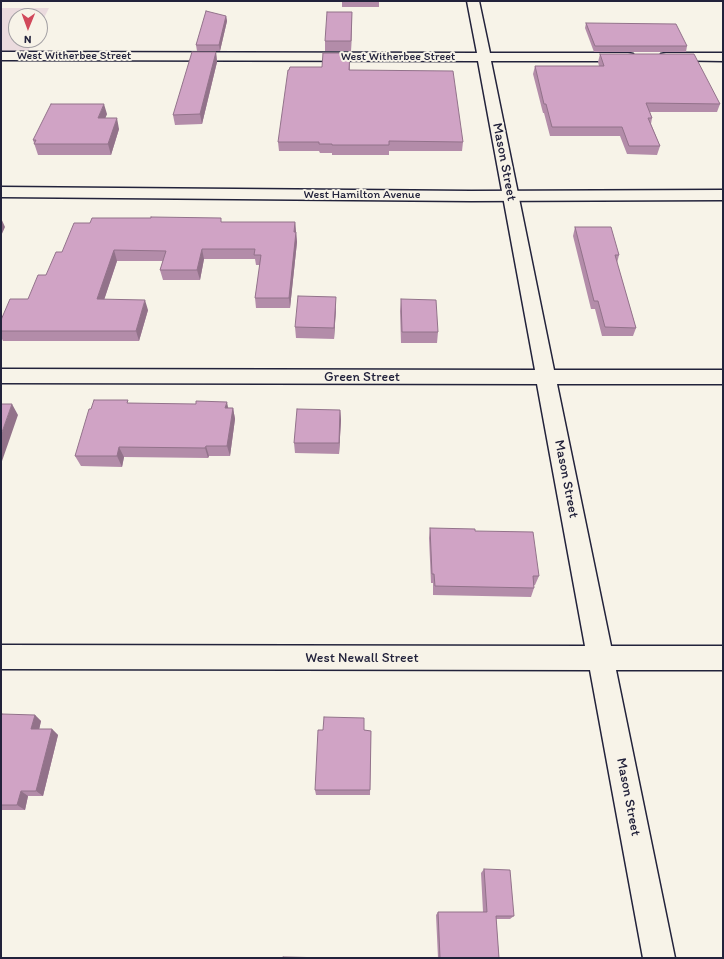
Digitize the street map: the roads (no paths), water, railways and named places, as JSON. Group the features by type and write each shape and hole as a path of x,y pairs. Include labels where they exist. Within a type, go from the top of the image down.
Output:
{"street":[{"name":"Mason Street","path":"473,1 659,958"},
{"name":"West Witherbee Street","path":"1,56 723,57"},
{"name":"West Hamilton Avenue","path":"1,192 510,196 723,195"},
{"name":"Green Street","path":"1,376 723,377"},
{"name":"West Newall Street","path":"1,657 723,658"}]}
